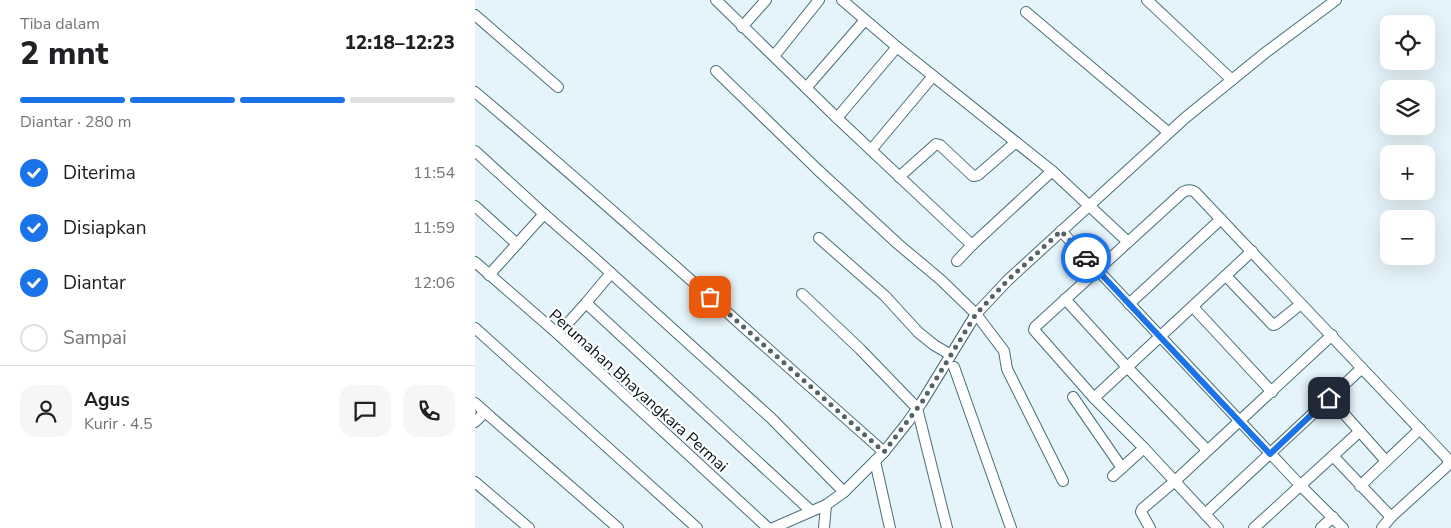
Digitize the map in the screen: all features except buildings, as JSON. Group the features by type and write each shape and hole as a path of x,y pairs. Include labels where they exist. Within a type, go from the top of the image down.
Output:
{"street":[{"path":"716,0 837,118 972,245"},
{"path":"742,27 766,0"},
{"path":"774,56 819,0"},
{"path":"842,0 897,47 1052,171 1128,242"},
{"path":"1147,0 1232,80"},
{"path":"773,528 826,505 844,492 884,452 917,408 976,314 1008,280 1168,132 1336,0"},
{"path":"1026,12 1168,132"},
{"path":"475,15 558,87"},
{"path":"806,88 865,20"},
{"path":"837,118 897,47"},
{"path":"716,71 818,170 898,244 941,280 976,314 1004,351 1007,369 1063,480"},
{"path":"871,150 933,76"},
{"path":"475,92 669,259 779,360 884,452"},
{"path":"899,177 936,144 940,145 973,176 978,175 1016,142"},
{"path":"475,151 771,418 844,492"},
{"path":"957,261 1052,171"},
{"path":"1218,528 1144,448 1094,398 1035,331 1035,327 1065,299 1183,192 1188,190 1195,192 1449,460 1449,463 1381,528"},
{"path":"475,206 517,244"},
{"path":"489,274 543,214"},
{"path":"1129,304 1221,219"},
{"path":"1061,231 1270,454 1343,528"},
{"path":"819,238 885,296 918,332 934,345 951,355"},
{"path":"1094,398 1252,251"},
{"name":"Perumahan Bhayangkara Permai","path":"475,262 558,334 768,528"},
{"path":"558,334 611,273"},
{"path":"1226,276 1273,325 1301,304"},
{"path":"802,294 860,349 917,408 947,528"},
{"path":"1065,299 1207,450"},
{"path":"585,303 811,511"},
{"path":"1193,307 1272,392"},
{"path":"475,328 697,528"},
{"path":"1150,528 1141,511 1332,335"},
{"path":"954,367 1011,528"},
{"path":"1205,514 1362,368"},
{"path":"1073,397 1122,468"},
{"path":"1329,398 1386,461"},
{"path":"475,403 618,528"},
{"path":"475,422 485,412"},
{"path":"1360,486 1420,429"},
{"path":"1254,528 1359,432"},
{"path":"1113,476 1144,448"},
{"path":"1333,456 1391,517"},
{"path":"875,461 890,528"},
{"path":"475,482 529,528"},
{"path":"825,528 826,505"},
{"path":"1321,528 1333,517"}],"way so far":[{"path":"710,297 884,452 922,402 965,329 976,314 1008,280 1061,231 1086,258"}],"route":[{"path":"1086,258 1270,454 1329,398"}]}
